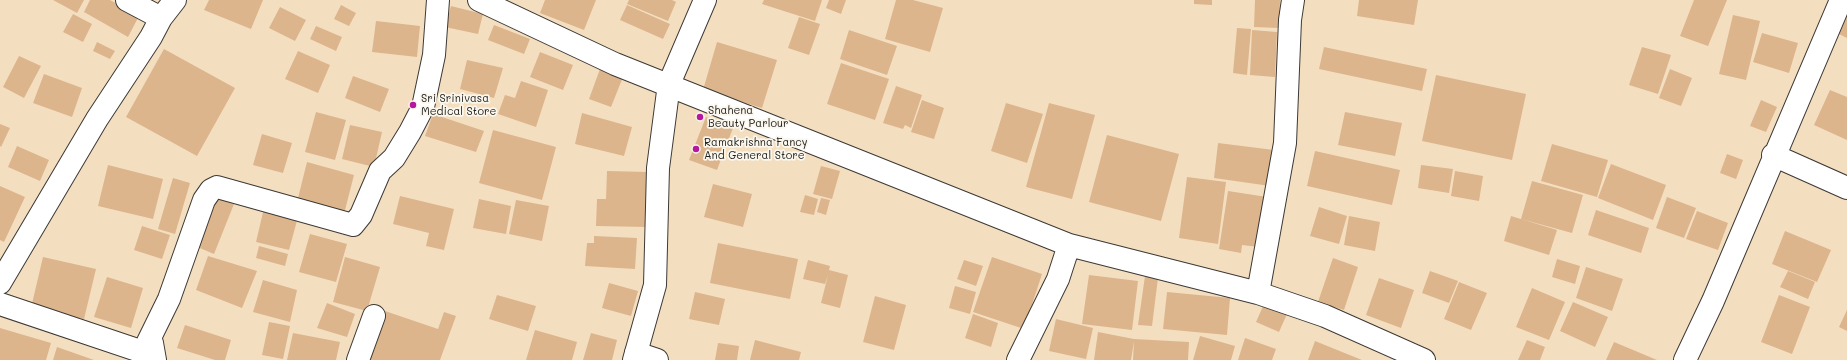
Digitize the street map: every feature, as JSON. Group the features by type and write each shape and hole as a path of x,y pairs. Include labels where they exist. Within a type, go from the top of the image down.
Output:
{"street":[{"path":"127,0 161,18"},
{"path":"0,283 97,119 151,37 161,18 175,0"},
{"path":"0,304 149,356 204,200 210,190 217,187 353,225 361,215 380,171 394,158 423,107 430,82 434,55 438,0"},
{"path":"479,0 615,64 669,84 1069,245 1258,293 1326,316 1424,360"},
{"path":"657,360 635,356 655,285 658,168 669,84 705,0"},
{"path":"1258,293 1285,143 1290,20 1293,0"},
{"path":"1685,360 1713,301 1841,0"},
{"path":"1774,155 1847,188"},
{"path":"1018,360 1058,279 1069,245"},
{"path":"358,360 374,316"}],"building":[{"path":"53,0 84,0 77,13"},
{"path":"90,0 110,0 139,16 128,37 84,12"},
{"path":"209,0 263,0 251,29 204,10"},
{"path":"545,0 596,0 584,30 540,13"},
{"path":"629,0 672,0 676,2 668,21 627,4"},
{"path":"764,0 822,0 815,21 762,4"},
{"path":"829,0 846,0 841,14 826,8"},
{"path":"896,0 913,0 943,8 930,52 885,39"},
{"path":"1194,0 1212,0 1212,5 1194,4"},
{"path":"1255,0 1280,0 1279,28 1254,27"},
{"path":"1359,0 1418,0 1414,25 1357,16"},
{"path":"1694,0 1727,0 1708,46 1680,36"},
{"path":"341,5 356,13 349,26 334,19"},
{"path":"627,5 670,24 663,39 620,20"},
{"path":"451,6 483,14 478,34 445,27"},
{"path":"280,7 306,20 295,41 269,28"},
{"path":"1847,11 1847,38 1837,33"},
{"path":"73,14 92,24 83,42 63,32"},
{"path":"1733,15 1760,21 1746,80 1719,74"},
{"path":"799,17 820,24 809,55 788,48"},
{"path":"376,21 420,26 417,57 372,52"},
{"path":"494,25 530,39 524,54 488,40"},
{"path":"316,26 342,37 336,51 310,39"},
{"path":"1237,28 1251,29 1247,75 1233,73"},
{"path":"849,30 897,46 887,75 840,59"},
{"path":"1252,30 1277,32 1275,77 1250,75"},
{"path":"1762,33 1798,43 1789,73 1753,62"},
{"path":"97,42 115,51 110,59 93,51"},
{"path":"717,42 777,60 762,108 703,90"},
{"path":"1324,47 1427,69 1422,91 1319,69"},
{"path":"1642,47 1671,55 1658,94 1629,85"},
{"path":"164,49 235,88 197,156 126,117"},
{"path":"298,51 330,65 318,93 285,79"},
{"path":"540,52 573,65 563,90 530,77"},
{"path":"19,56 41,66 24,98 3,87"},
{"path":"467,60 503,68 494,98 460,89"},
{"path":"841,63 889,79 875,120 827,104"},
{"path":"600,69 623,77 611,107 589,99"},
{"path":"1670,69 1692,78 1681,106 1659,98"},
{"path":"44,74 82,88 72,117 33,103"},
{"path":"1436,75 1526,94 1512,160 1422,141"},
{"path":"353,76 389,89 380,112 345,98"},
{"path":"521,81 548,90 536,127 498,114 505,95 515,98"},
{"path":"896,86 922,95 911,128 905,125 903,129 883,123"},
{"path":"1830,90 1847,97 1847,140 1814,125"},
{"path":"922,100 944,108 934,139 911,132"},
{"path":"1761,100 1777,107 1766,132 1750,126"},
{"path":"1006,103 1043,114 1027,163 991,151"},
{"path":"1049,103 1095,115 1072,199 1026,187"},
{"path":"316,112 346,120 335,160 305,152"},
{"path":"1345,112 1402,123 1395,156 1338,145"},
{"path":"582,113 632,127 624,156 575,144"},
{"path":"433,114 484,131 476,152 425,136"},
{"path":"706,117 733,128 717,170 689,160"},
{"path":"0,124 10,128 1,147 0,146"},
{"path":"350,125 382,132 374,167 342,159"},
{"path":"493,130 556,147 542,200 479,183"},
{"path":"262,134 292,143 283,173 253,165"},
{"path":"1107,135 1179,154 1161,221 1089,202"},
{"path":"1218,143 1274,150 1270,186 1214,178"},
{"path":"1552,144 1608,160 1597,197 1541,181"},
{"path":"17,146 49,160 40,181 8,167"},
{"path":"1315,151 1400,170 1392,205 1307,186"},
{"path":"1727,154 1743,160 1736,179 1720,173"},
{"path":"307,162 354,175 344,214 297,202"},
{"path":"1611,164 1666,185 1653,220 1598,198"},
{"path":"108,165 163,179 153,219 98,206"},
{"path":"1421,165 1453,169 1449,193 1418,188"},
{"path":"821,166 840,171 832,199 813,194"},
{"path":"607,171 649,172 648,227 596,226 597,199 606,199"},
{"path":"1455,171 1483,176 1479,201 1451,196"},
{"path":"1187,177 1226,182 1218,244 1179,238"},
{"path":"173,178 190,183 175,234 158,229"},
{"path":"1532,181 1583,195 1572,233 1521,219"},
{"path":"713,184 752,194 743,227 704,217"},
{"path":"0,186 25,197 4,242 0,240"},
{"path":"1228,191 1267,197 1259,247 1242,245 1241,253 1219,249"},
{"path":"805,195 818,199 814,215 800,212"},
{"path":"215,196 234,204 214,254 195,246"},
{"path":"400,196 454,209 444,250 426,246 429,233 393,224"},
{"path":"1667,197 1696,208 1684,238 1656,228"},
{"path":"821,198 830,200 826,215 817,212"},
{"path":"479,199 511,206 506,234 473,228"},
{"path":"516,200 549,206 542,241 509,234"},
{"path":"1319,207 1347,216 1339,244 1310,236"},
{"path":"264,208 298,217 289,250 256,242"},
{"path":"1596,210 1649,228 1641,253 1588,235"},
{"path":"1697,211 1728,223 1718,250 1686,239"},
{"path":"1349,216 1380,222 1375,251 1344,245"},
{"path":"1511,216 1557,230 1549,255 1504,241"},
{"path":"142,226 170,235 162,259 134,250"},
{"path":"1785,231 1831,250 1817,282 1772,264"},
{"path":"310,234 347,244 336,282 299,272"},
{"path":"594,236 637,238 635,269 585,266 587,243 594,243"},
{"path":"718,243 798,259 790,299 710,283"},
{"path":"259,246 288,254 285,266 256,258"},
{"path":"208,256 257,271 242,308 196,290"},
{"path":"43,257 96,269 84,319 31,308"},
{"path":"345,257 380,267 367,311 333,302"},
{"path":"992,257 1042,274 1024,329 973,312"},
{"path":"1333,258 1358,267 1344,310 1318,302"},
{"path":"1557,259 1580,266 1575,284 1552,277"},
{"path":"808,260 830,266 829,270 848,275 840,308 821,303 828,275 825,284 803,279"},
{"path":"964,260 983,266 976,286 957,279"},
{"path":"1586,267 1623,279 1612,311 1576,298"},
{"path":"1430,271 1458,281 1449,303 1422,293"},
{"path":"1788,271 1815,282 1808,299 1780,287"},
{"path":"1089,275 1138,281 1132,330 1082,324"},
{"path":"1145,276 1158,278 1152,326 1138,325"},
{"path":"107,277 143,288 131,328 94,317"},
{"path":"1379,278 1414,290 1401,328 1366,315"},
{"path":"263,280 297,290 290,322 253,312"},
{"path":"1459,282 1487,293 1471,330 1444,319"},
{"path":"609,283 638,291 631,316 602,308"},
{"path":"955,286 976,292 970,314 949,308"},
{"path":"1532,288 1565,302 1549,340 1516,327"},
{"path":"695,292 725,299 719,325 689,319"},
{"path":"1167,292 1230,298 1227,335 1163,329"},
{"path":"497,295 536,306 528,331 489,319"},
{"path":"1779,295 1810,307 1792,354 1761,342"},
{"path":"875,296 906,305 894,350 863,342"},
{"path":"1573,302 1608,317 1595,347 1560,331"},
{"path":"327,303 355,314 347,337 317,328"},
{"path":"1264,304 1287,314 1279,332 1256,322"},
{"path":"1847,310 1847,331 1839,327"},
{"path":"385,311 438,329 444,312 456,316 440,360 368,360"},
{"path":"973,314 998,323 991,347 965,338"},
{"path":"1056,319 1093,328 1086,359 1049,351"},
{"path":"269,322 290,326 283,359 262,355"},
{"path":"185,325 231,340 225,360 215,360 177,348"},
{"path":"0,328 51,343 46,360 0,360"},
{"path":"535,330 577,342 572,360 526,360"},
{"path":"1098,332 1134,339 1189,342 1188,360 1133,360 1134,341 1131,360 1094,360"},
{"path":"293,333 340,342 336,360 287,360"},
{"path":"591,333 617,340 612,360 583,360"},
{"path":"1200,336 1235,346 1231,360 1193,360"},
{"path":"1245,338 1276,349 1272,360 1238,360"},
{"path":"755,340 801,352 799,360 750,360"},
{"path":"1527,340 1545,347 1540,360 1518,360"},
{"path":"1315,341 1362,360 1308,360"},
{"path":"1614,342 1657,360 1606,360"},
{"path":"718,343 739,346 737,360 715,360"},
{"path":"57,347 94,360 53,360"}],"place":[{"name":"Sri Srinivasa Medical Store","path":"413,105"},
{"name":"Shahena Beauty Parlour","path":"700,117"},
{"name":"Ramakrishna Fancy And General Store","path":"696,149"}]}
